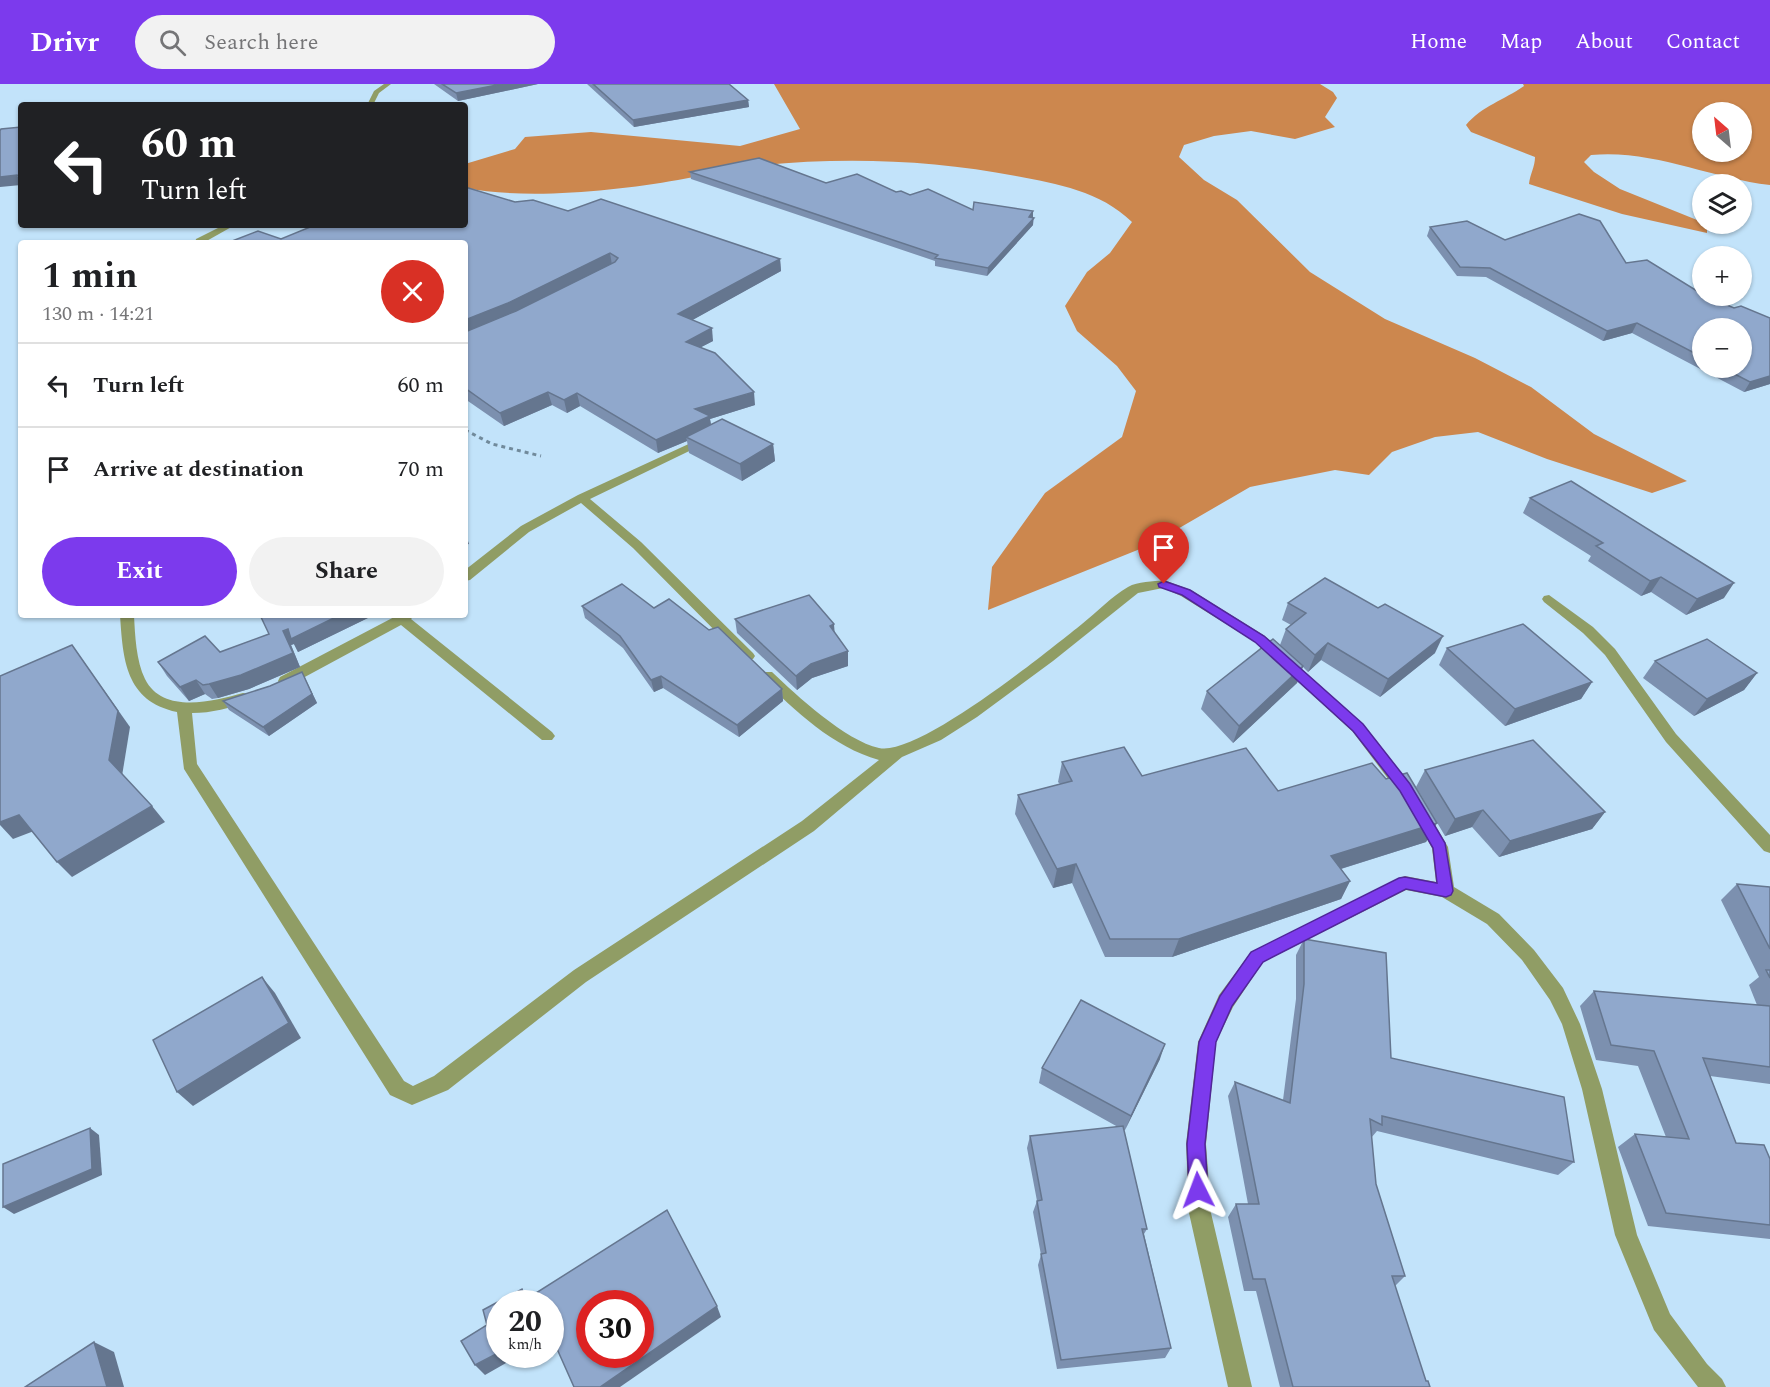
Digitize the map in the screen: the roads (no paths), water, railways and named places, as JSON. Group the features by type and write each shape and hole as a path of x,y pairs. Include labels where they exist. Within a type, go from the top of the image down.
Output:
{"street":[{"path":"371,102 376,92 388,84"},
{"path":"201,240 225,228"},
{"path":"468,575 525,529 582,498 719,432"},
{"path":"582,498 637,545 774,682 839,735 860,747 883,755 911,750 970,715 1134,589 1164,584 1186,593 1260,639 1358,728 1405,788 1440,847 1446,891"},
{"path":"1550,599 1588,630 1610,652 1671,738 1770,846"},
{"path":"127,618 129,640 139,682 153,698 184,710 234,702 253,694"},
{"path":"272,687 337,656 403,618"},
{"path":"406,618 548,736"},
{"path":"184,710 189,765 397,1088 412,1096 441,1083 580,976 808,826 896,754"},
{"path":"1240,1387 1200,1213 1196,1144 1207,1042 1226,1001 1257,957 1405,883 1446,891 1493,919 1528,955 1557,994 1571,1024 1592,1089 1626,1235 1662,1322 1699,1372 1714,1387"}]}
